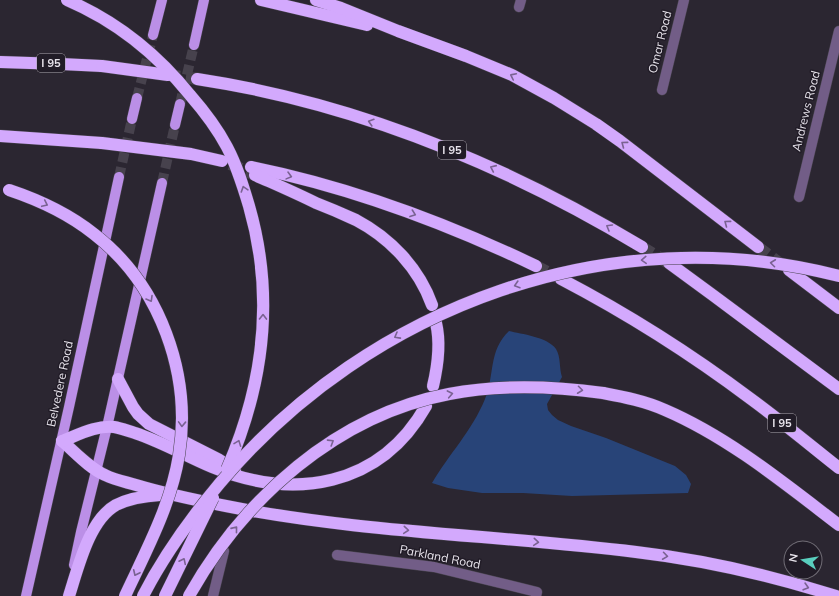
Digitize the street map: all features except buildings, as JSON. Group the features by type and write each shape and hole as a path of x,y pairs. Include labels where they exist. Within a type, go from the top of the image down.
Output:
{"highway":[{"path":"67,0 108,21 128,34 146,49 182,84 201,108 227,146 236,165 252,215 260,253 264,291 263,338 256,384 242,433 223,478 165,596"},
{"path":"261,0 398,31"},
{"path":"316,0 341,8 490,65 554,98 614,137 758,246"},
{"name":"I 95","path":"0,62 102,66 168,75"},
{"name":"I 95","path":"197,79 247,88 315,104 379,124 457,152 555,197 642,247"},
{"path":"0,136 102,142 191,154 227,162"},
{"path":"432,305 422,282 410,264 394,247 374,232 356,220 253,171 331,187 399,209 478,240 536,266"},
{"path":"4,189 32,198 60,211 108,245 128,268 144,290 164,327 175,363 179,383 182,420 182,437 175,475 156,529 125,596"},
{"path":"143,596 157,569 190,519 234,467 275,425 302,401 358,360 390,340 442,313 492,293 547,276 627,261 676,258 731,258 789,265 839,276"},
{"path":"669,263 839,389"},
{"path":"789,270 839,308"},
{"name":"I 95","path":"561,279 634,319 695,359 752,399 839,468"},
{"path":"433,386 439,352 436,323"},
{"path":"118,379 133,407 149,424 218,459 249,479"},
{"path":"190,596 209,564 228,537 265,494 288,473 310,456 334,440 375,418 423,400 448,394 487,388 539,386 603,393 631,399 664,409 701,427 742,454 839,525"},
{"path":"62,441 107,427 119,428 166,445 215,468 249,479 290,485 301,485 322,482 348,475 376,460 397,445 414,425 426,406"},
{"path":"62,441 96,470 107,476 166,494 259,513 317,522 668,556 756,573 836,596"},
{"path":"69,596 90,535 103,515 115,506 135,498 166,494"}],"main road":[{"path":"153,35 162,0"},
{"path":"194,45 204,0"},
{"path":"132,119 137,98"},
{"path":"175,125 180,104"},
{"name":"Belvedere Road","path":"26,596 62,441 119,177"},
{"path":"69,596 81,532 107,427 162,183"}],"street":[{"name":"Omar Road","path":"662,90 684,0"},
{"name":"Andrews Road","path":"799,196 839,31"},
{"path":"213,596 224,551"},
{"name":"Parkland Road","path":"337,555 434,567 536,594"}],"water":[{"path":"509,331 541,339 556,349 559,355 562,377 547,404 548,410 552,415 558,420 571,426 606,438 675,466 686,475 691,484 688,493 572,496 523,493 482,493 448,488 432,483 480,411 488,390 495,355 502,339"}],"tunnel":[{"path":"137,98 153,35"},
{"path":"180,104 194,45"},
{"path":"168,75 197,79"},
{"path":"119,177 132,119"},
{"path":"162,183 175,125"},
{"path":"230,164 255,175"},
{"path":"642,247 668,263"},
{"path":"758,247 786,268"},
{"path":"536,266 561,279"}]}
